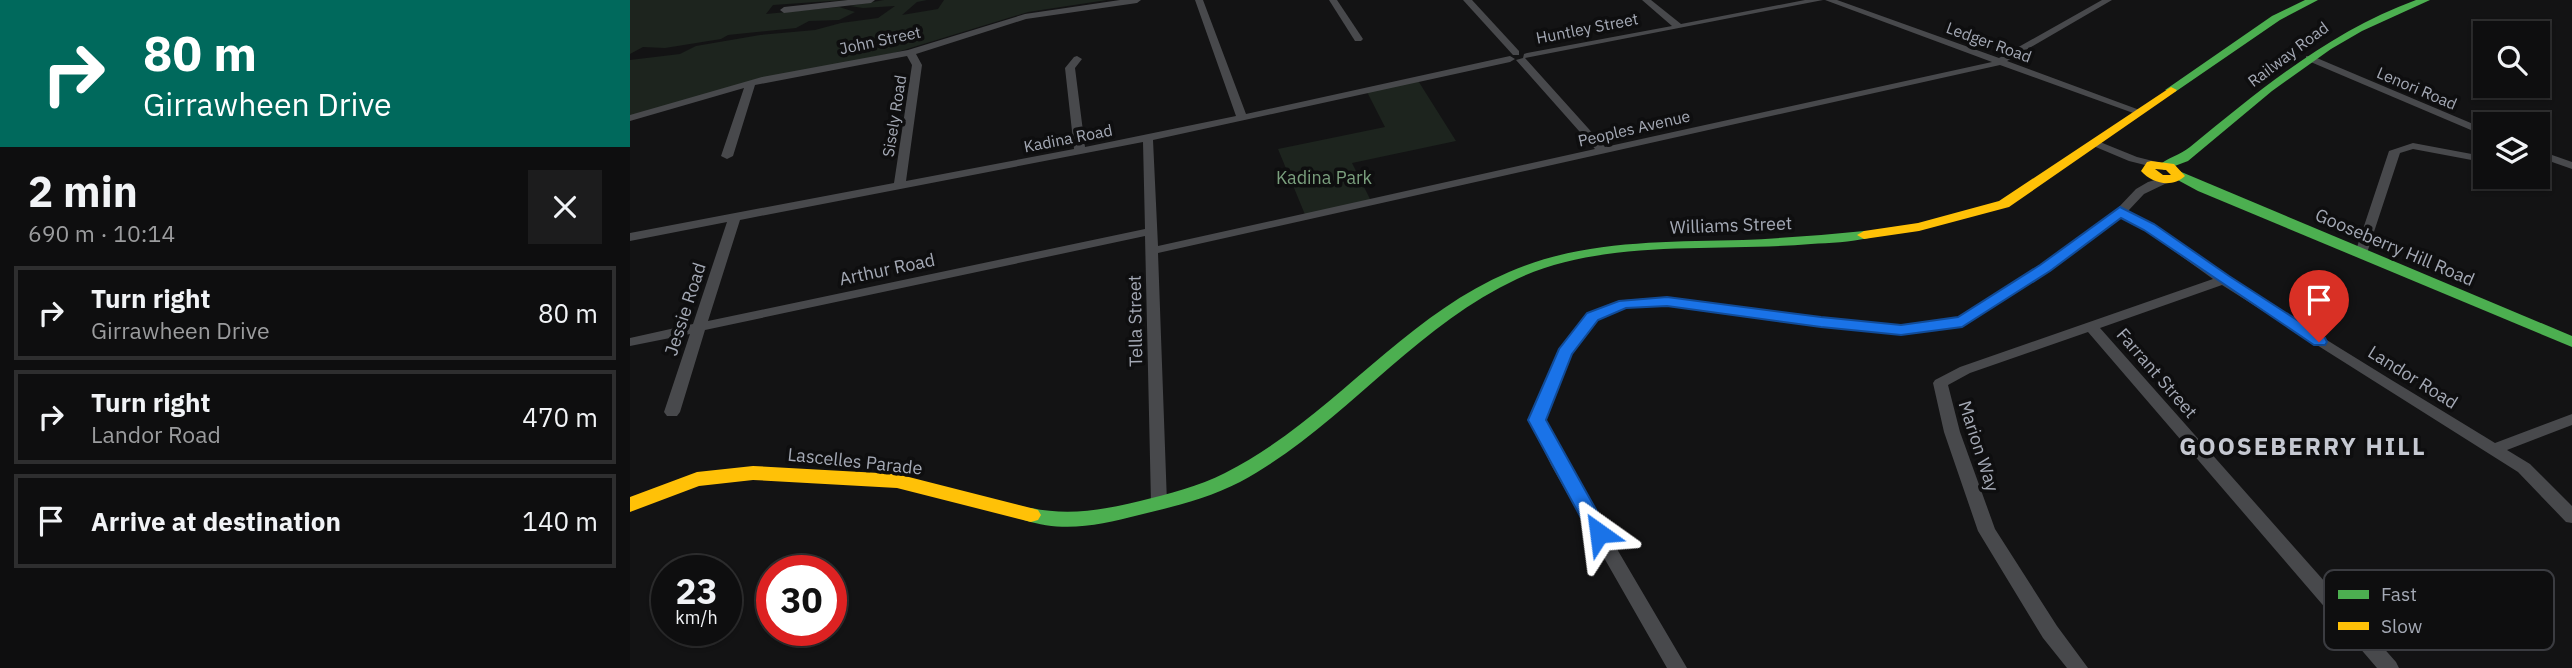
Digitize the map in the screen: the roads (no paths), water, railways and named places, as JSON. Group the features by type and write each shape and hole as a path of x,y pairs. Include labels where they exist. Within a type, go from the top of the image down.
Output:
{"street":[{"path":"784,9 871,0"},
{"name":"John Street","path":"630,118 751,83 910,53 1025,17 1137,0"},
{"path":"1199,0 1242,118"},
{"path":"1333,0 1358,39"},
{"path":"1467,0 1602,151"},
{"path":"1646,0 1679,27"},
{"name":"Huntley Street","path":"1518,57 1819,0"},
{"name":"Ledger Road","path":"1829,0 2140,112"},
{"name":"Peoples Avenue","path":"1152,251 1998,62 2108,0"},
{"name":"Williams Street","path":"1159,503 1234,477 1295,437 1458,305 1484,289 1536,266 1566,257 1627,248 1791,243 1919,227 2004,204 2276,18 2314,0"},
{"name":"Railway Road","path":"2164,172 2307,60 2361,26 2404,6 2425,0"},
{"name":"Sisely Road","path":"899,186 917,65 910,53"},
{"name":"Kadina Road","path":"630,237 1148,138 1518,57"},
{"path":"1077,59 1070,68 1080,151"},
{"name":"Lenori Road","path":"2307,60 2473,128"},
{"path":"727,156 751,83"},
{"name":"Tella Street","path":"1148,138 1159,503"},
{"name":"Gooseberry Hill Road","path":"2095,143 2572,342"},
{"path":"2361,253 2396,151 2413,146 2473,157"},
{"path":"2550,158 2572,166"},
{"path":"1677,668 1559,465 1537,420 1564,352 1592,317 1624,304 1667,301 1901,330 1962,322 2045,268 2120,212 2126,203 2164,172"},
{"name":"Landor Road","path":"2120,212 2149,227 2223,280 2524,468 2572,517"},
{"name":"Jessie Road","path":"672,412 735,217"},
{"name":"Arthur Road","path":"630,342 1151,231"},
{"name":"Marion Way","path":"2078,668 2050,632 1987,531 1952,432 1940,383 1965,370 2223,280"},
{"name":"Farrant Street","path":"2090,326 2324,594"},
{"path":"2494,449 2572,419"},
{"name":"Lascelles Parade","path":"630,505 697,479 753,473 897,481 1049,520 1083,522 1159,503"},
{"name":"Farrant Street","path":"2373,650 2389,668"}],"district":[{"name":"GOOSEBERRY HILL","path":"2303,446"}],"park label":[{"name":"Kadina Park","path":"1324,177"}]}
